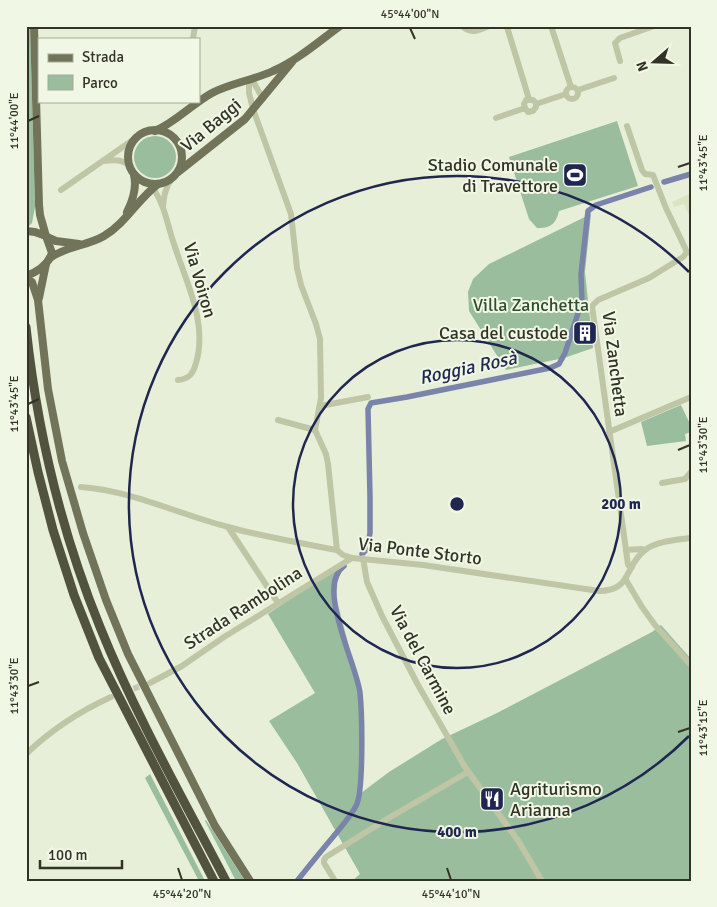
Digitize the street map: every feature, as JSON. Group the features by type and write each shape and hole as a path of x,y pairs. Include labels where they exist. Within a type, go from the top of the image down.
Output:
{"highway":[{"path":"26,327 39,419 59,507 85,588 112,656 151,737 226,881"},
{"path":"26,417 53,530 74,595 99,658 214,881"},
{"path":"112,656 129,684 231,881"}],"main road":[{"path":"34,26 39,205 40,216 51,248 38,300"},
{"name":"Via Baggi","path":"200,99 215,92 249,81 293,61 340,26"},
{"name":"Via Baggi","path":"28,277 64,250 93,242 106,235 121,222 153,185 174,175 245,119 293,61"},
{"name":"Via Baggi","path":"121,222 131,204 134,193 136,182 131,170 129,151 137,137 155,131 171,122 190,104"},
{"name":"Via Baggi","path":"155,131 169,135 178,145 181,159 174,175"},
{"path":"131,170 138,178 153,185"},
{"path":"27,231 37,216 39,205"},
{"path":"27,231 35,232 56,241 81,245"},
{"path":"28,277 34,286 38,300 48,389 62,461 82,533 106,600 128,654 206,809 228,848 250,881"}],"street":[{"path":"462,26 470,32 489,26"},
{"path":"551,26 571,87"},
{"path":"620,62 615,43 620,38 654,26"},
{"path":"505,27 529,99 536,104"},
{"path":"578,90 614,78"},
{"path":"249,81 249,93 253,110 291,214 299,276 320,339 320,406 314,430 324,449 328,464 337,550"},
{"name":"Via Baggi","path":"249,81 254,84 263,99"},
{"path":"571,87 575,87 578,90"},
{"path":"566,94 567,89 571,87"},
{"path":"566,94 569,98 575,99 578,90"},
{"path":"536,104 566,94"},
{"path":"529,99 525,102 525,108 528,112 536,109 536,104"},
{"path":"496,118 525,108"},
{"path":"627,126 642,170 645,174 652,175 666,208 689,252"},
{"name":"Via Baggi","path":"61,190 137,137"},
{"path":"103,161 115,159 124,162 131,170"},
{"path":"162,208 166,186 174,175"},
{"name":"Via Voiron","path":"153,185 190,289 199,331 200,346 193,372 185,379 178,380"},
{"path":"144,197 158,198"},
{"name":"Via Zanchetta","path":"632,567 628,565 592,306 598,300 654,275 689,252"},
{"path":"320,406 368,397"},
{"path":"609,432 691,397"},
{"path":"278,420 314,430"},
{"path":"662,482 685,479 691,472"},
{"name":"Via Ponte Storto","path":"81,487 125,494 228,527 337,550 343,555 352,558 364,558 599,592 618,587 626,580"},
{"path":"228,527 278,603"},
{"path":"691,538 655,545 644,550 632,567 626,580 655,625 691,665"},
{"path":"626,550 644,550"},
{"name":"Strada Rambolina","path":"150,683 182,666 278,603 352,558"},
{"name":"Via del Carmine","path":"364,558 367,582 382,616 418,685 468,772 519,842 542,881"},
{"path":"26,754 64,722 86,708 111,697"},
{"path":"335,881 324,863 326,857 468,772"}],"green space":[{"path":"26,26 30,26 35,207 32,223 28,227 29,195 26,175"},
{"name":"Stadio Comunale di Travettore","path":"617,121 638,186 559,211 552,225 546,228 537,228 529,219 509,157"},
{"path":"159,136 167,139 173,145 176,157 173,169 167,175 151,178 143,175 137,169 134,153 137,145 143,139"},
{"name":"Villa Zanchetta","path":"591,214 585,272 593,348 564,358 506,370 469,311 468,292 473,279 489,264"},
{"path":"681,405 691,426 691,432 685,434 686,441 647,446 641,422"},
{"path":"336,568 342,571 337,582 336,597 363,701 361,793 389,772 442,739 495,714 652,632 661,625 691,659 691,881 352,881 360,874 297,763 269,721 315,693 268,614"},
{"path":"150,774 205,881 199,881 145,778"},
{"path":"206,820 245,881 236,881"}],"shaded area":[{"path":"691,193 691,220 684,204 674,207 672,202"}],"waterway":[{"name":"Roggia Rosà","path":"664,182 691,174"},
{"name":"Roggia Rosà","path":"362,554 367,549 370,533 368,409 371,403 550,368 559,364 565,353 582,301 581,274 588,211 596,205 651,187"},
{"name":"Roggia Rosà","path":"297,881 348,818 359,798 362,751 360,693 340,626 334,590 336,576 344,566"}],"tunnel":[{"path":"125,692 146,684"}],"place":[{"name":"Stadio Comunale di Travettore","path":"575,175"},
{"name":"Casa del custode","path":"585,333"},
{"name":"Agriturismo Arianna","path":"492,799"}]}
